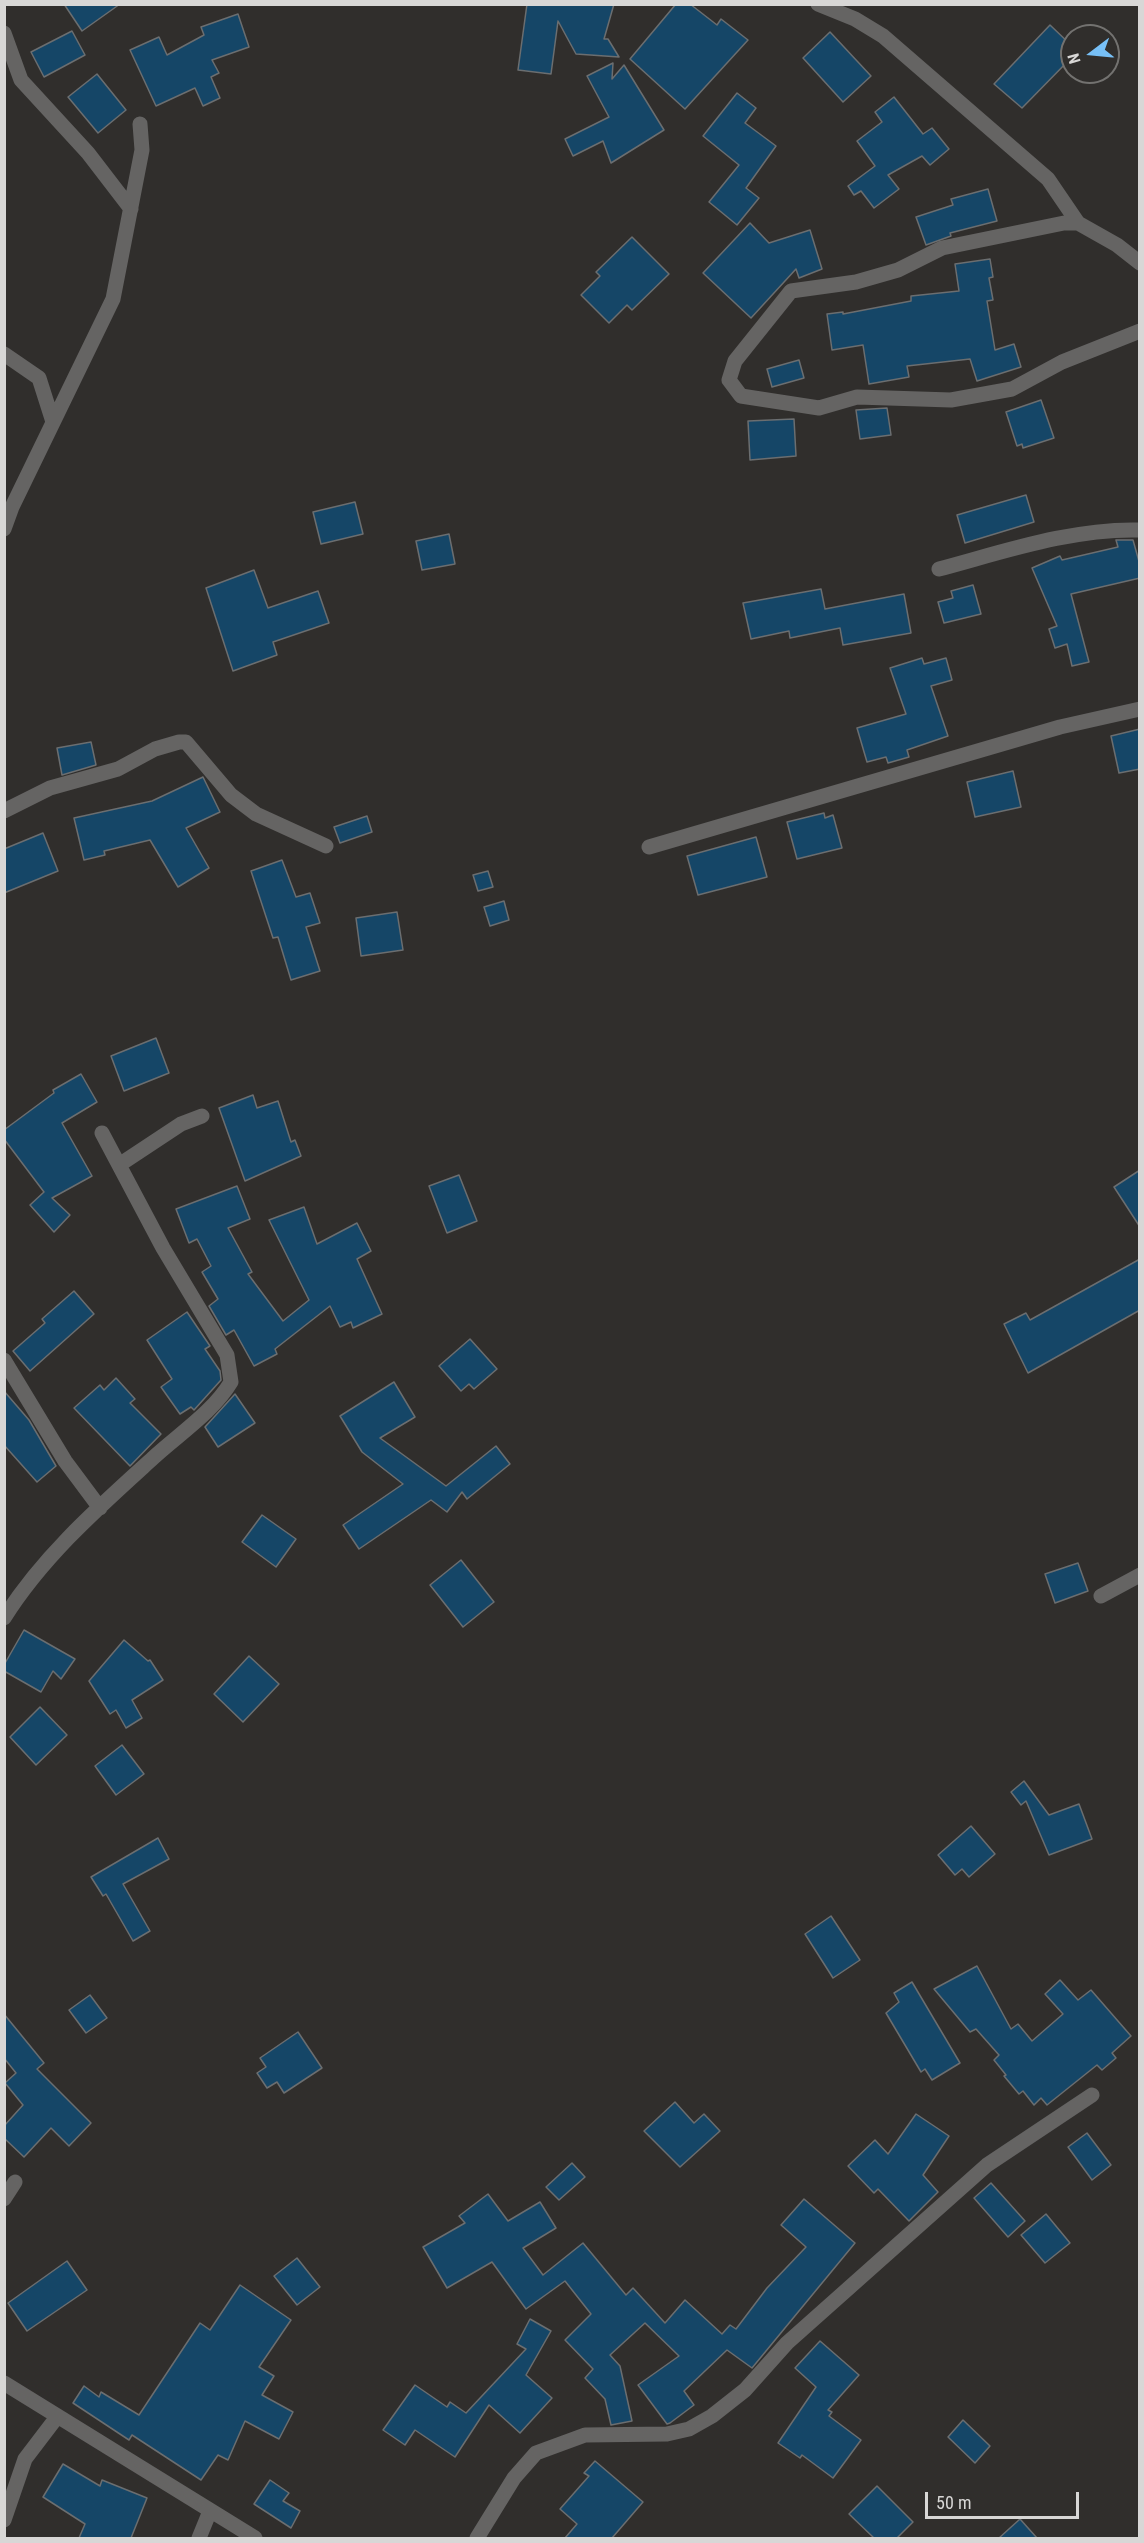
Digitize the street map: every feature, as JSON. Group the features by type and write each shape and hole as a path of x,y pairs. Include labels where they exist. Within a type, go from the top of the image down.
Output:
{"street":[{"path":"819,4 855,19 883,36 1048,179 1078,223 1117,245 1140,263"},
{"path":"4,33 21,80 88,153 131,209"},
{"path":"4,529 12,507 112,299 142,150 140,124"},
{"path":"1078,223 1064,223 942,248 898,270 856,282 791,291 735,362 729,380 741,396 819,408 857,398 951,400 1012,389 1062,362 1140,331"},
{"path":"4,354 39,378 53,422"},
{"path":"939,569 1028,546 1114,529 1140,530"},
{"path":"649,847 1060,727 1140,709"},
{"path":"4,811 50,788 118,769 155,749 186,742 231,795 256,814 326,846"},
{"path":"119,1165 181,1124 202,1116"},
{"path":"4,1618 39,1568 100,1508 223,1396 231,1382 227,1355 163,1248 102,1133"},
{"path":"4,1360 65,1461 100,1508"},
{"path":"1101,1596 1140,1575"},
{"path":"477,2538 514,2478 536,2453 585,2435 667,2434 688,2429 712,2416 745,2390 787,2343 987,2165 1092,2095"},
{"path":"4,2199 15,2182"},
{"path":"4,2383 255,2538"},
{"path":"4,2520 25,2459 57,2417"},
{"path":"199,2538 210,2511"}],"building":[{"path":"64,4 120,4 82,31"},
{"path":"527,4 614,4 604,39 608,39 619,57 576,54 558,21 551,74 518,70"},
{"path":"676,4 690,4 717,25 721,19 748,40 685,109 630,59"},
{"path":"238,14 249,47 212,60 219,73 211,77 220,98 203,106 195,88 156,106 130,50 159,37 167,55 204,35 201,27"},
{"path":"1050,25 1060,35 1060,69 1022,108 994,84"},
{"path":"72,31 85,55 44,77 31,52"},
{"path":"830,32 871,76 843,102 803,58"},
{"path":"613,63 612,79 624,65 664,130 611,163 603,141 573,156 565,139 609,117 587,76"},
{"path":"97,74 126,110 98,133 68,97"},
{"path":"737,93 756,108 745,123 776,146 746,188 759,198 737,225 709,202 739,165 703,136"},
{"path":"894,97 923,134 932,128 949,149 930,165 922,156 888,175 899,189 874,208 861,191 854,195 848,186 875,166 857,141 882,122 875,112"},
{"path":"988,189 997,221 950,233 951,236 926,245 916,217 953,205 951,199"},
{"path":"750,223 769,243 810,230 822,269 799,278 796,269 751,318 703,273"},
{"path":"632,237 669,274 632,310 627,305 609,323 581,295 600,276 596,272"},
{"path":"990,259 993,277 989,278 993,300 987,301 995,350 1014,344 1021,367 977,381 970,359 907,366 909,377 869,384 863,345 832,350 827,314 843,312 843,314 911,301 911,296 959,291 955,264"},
{"path":"799,360 804,378 772,387 767,369"},
{"path":"1041,400 1054,438 1023,448 1022,444 1017,446 1006,412"},
{"path":"887,408 891,435 860,439 856,410"},
{"path":"794,419 796,456 750,460 748,421"},
{"path":"1026,495 1034,522 965,543 957,515"},
{"path":"355,502 363,534 321,544 313,512"},
{"path":"449,534 455,564 422,570 416,541"},
{"path":"1116,540 1133,540 1140,565 1140,578 1071,594 1089,662 1072,666 1067,644 1055,648 1049,629 1057,626 1032,568 1060,556 1062,560 1118,547"},
{"path":"254,570 268,608 318,591 329,623 273,642 277,655 233,671 206,588"},
{"path":"973,585 981,614 944,623 938,602 953,598 951,591"},
{"path":"821,589 825,609 904,594 911,633 843,645 840,628 790,638 789,631 751,639 743,603"},
{"path":"922,658 924,664 946,658 952,680 931,686 948,736 907,750 909,757 888,763 886,757 867,762 857,728 906,714 890,668"},
{"path":"1140,729 1140,769 1119,773 1111,736"},
{"path":"91,742 96,765 62,775 57,748"},
{"path":"1013,771 1021,807 975,817 967,782"},
{"path":"203,777 220,812 186,828 209,868 178,887 150,840 104,851 105,855 84,860 74,818 152,801"},
{"path":"824,813 825,818 833,815 842,848 797,859 787,822"},
{"path":"367,816 372,832 340,843 334,827"},
{"path":"43,833 58,871 4,893 4,849"},
{"path":"756,837 767,877 698,895 687,856"},
{"path":"282,860 296,897 310,893 320,923 306,927 320,971 291,980 278,937 273,938 251,871"},
{"path":"488,871 493,887 478,891 473,875"},
{"path":"504,901 509,920 490,926 484,907"},
{"path":"397,912 403,950 361,956 356,918"},
{"path":"156,1038 169,1073 124,1091 111,1056"},
{"path":"81,1074 97,1102 62,1123 92,1176 52,1198 70,1215 54,1232 30,1205 44,1192 4,1139 4,1130 54,1093 53,1090"},
{"path":"253,1095 257,1108 278,1101 291,1142 295,1140 301,1156 245,1181 219,1108"},
{"path":"1140,1170 1140,1227 1114,1187"},
{"path":"459,1175 477,1221 447,1233 429,1186"},
{"path":"237,1186 250,1219 228,1228 252,1272 248,1274 283,1321 309,1300 269,1220 304,1207 317,1244 357,1223 371,1251 357,1259 382,1314 353,1328 351,1322 340,1327 330,1306 275,1349 277,1354 254,1366 234,1330 226,1335 209,1306 218,1299 202,1272 211,1266 197,1239 189,1243 176,1209"},
{"path":"1140,1259 1140,1310 1028,1373 1004,1324 1026,1313 1030,1320"},
{"path":"74,1291 94,1314 30,1371 13,1351 45,1323 42,1319"},
{"path":"187,1312 210,1346 205,1349 220,1371 221,1380 194,1410 191,1407 180,1414 161,1387 172,1379 147,1340"},
{"path":"470,1339 497,1369 474,1389 469,1384 461,1391 439,1366"},
{"path":"116,1378 135,1399 130,1403 161,1434 130,1466 74,1408 100,1385 104,1390"},
{"path":"394,1382 415,1417 380,1438 446,1486 496,1446 510,1464 467,1499 462,1492 447,1512 431,1500 359,1549 343,1525 403,1484 362,1452 340,1416"},
{"path":"4,1391 29,1420 56,1466 37,1482 4,1445"},
{"path":"235,1394 255,1423 218,1447 205,1427"},
{"path":"262,1515 296,1539 276,1567 242,1542"},
{"path":"461,1560 494,1602 463,1627 430,1585"},
{"path":"1078,1563 1088,1591 1055,1603 1045,1574"},
{"path":"24,1630 75,1659 61,1679 53,1671 41,1692 4,1671 4,1665"},
{"path":"124,1640 148,1661 150,1660 163,1680 132,1700 142,1718 126,1728 116,1710 110,1714 89,1681"},
{"path":"249,1656 279,1684 243,1722 214,1694"},
{"path":"40,1707 67,1735 36,1765 10,1737"},
{"path":"122,1745 144,1774 116,1795 95,1766"},
{"path":"1024,1781 1049,1815 1079,1804 1092,1839 1049,1855 1026,1801 1021,1805 1011,1792"},
{"path":"971,1826 995,1854 969,1877 962,1869 955,1875 938,1855"},
{"path":"158,1838 169,1859 123,1884 150,1931 133,1941 106,1894 103,1896 91,1877"},
{"path":"831,1916 860,1960 833,1978 805,1934"},
{"path":"977,1966 1011,2029 1018,2024 1032,2041 1063,2014 1045,1994 1060,1980 1078,2000 1091,1990 1131,2036 1112,2053 1116,2058 1102,2070 1097,2065 1047,2105 1041,2098 1034,2105 1023,2091 1019,2094 1004,2076 1006,2075 994,2060 999,2055 976,2029 970,2032 934,1989"},
{"path":"912,1982 960,2063 932,2080 925,2069 921,2072 886,2013 899,2002 894,1993"},
{"path":"90,1995 107,2018 86,2033 69,2010"},
{"path":"4,2014 44,2063 37,2069 91,2123 69,2146 51,2128 24,2157 4,2138 4,2126 23,2105 5,2083 16,2073 4,2058"},
{"path":"298,2032 322,2068 284,2093 277,2082 267,2088 257,2073 266,2067 260,2058"},
{"path":"675,2102 694,2123 704,2114 720,2131 680,2167 644,2131"},
{"path":"916,2114 949,2136 923,2175 938,2192 909,2221 878,2189 874,2193 848,2166 875,2140 888,2154"},
{"path":"1087,2133 1111,2165 1092,2180 1068,2147"},
{"path":"572,2163 585,2177 559,2200 546,2187"},
{"path":"991,2183 1025,2221 1008,2237 974,2198"},
{"path":"488,2194 508,2221 540,2202 556,2228 523,2248 543,2275 583,2243 626,2295 633,2288 665,2323 685,2300 722,2334 730,2325 736,2329 767,2288 806,2247 781,2225 804,2199 855,2243 752,2368 727,2350 684,2391 694,2405 667,2424 638,2385 679,2356 645,2323 610,2355 620,2366 632,2421 611,2425 605,2399 585,2378 593,2369 565,2340 591,2314 565,2281 526,2309 492,2262 447,2288 423,2247 465,2223 459,2216"},
{"path":"1046,2214 1070,2243 1045,2263 1021,2235"},
{"path":"297,2258 320,2287 297,2305 274,2276"},
{"path":"67,2261 87,2290 27,2331 8,2303"},
{"path":"240,2285 291,2320 259,2367 274,2376 262,2395 293,2412 279,2439 245,2421 228,2460 218,2455 201,2480 132,2435 129,2440 73,2403 84,2386 99,2397 101,2392 139,2415 200,2323 210,2330"},
{"path":"530,2319 551,2331 526,2375 552,2398 520,2433 489,2405 455,2457 415,2430 405,2445 383,2430 415,2385 447,2407 450,2402 466,2413 526,2349 517,2344"},
{"path":"820,2341 859,2375 828,2410 832,2412 829,2416 861,2440 833,2478 802,2455 800,2458 778,2443 816,2387 795,2368"},
{"path":"963,2420 990,2446 975,2463 948,2437"},
{"path":"595,2461 643,2502 612,2538 565,2538 577,2524 560,2509 589,2476 584,2473"},
{"path":"63,2464 100,2486 102,2480 147,2498 131,2538 79,2538 85,2524 43,2497"},
{"path":"270,2480 289,2493 283,2501 300,2511 291,2528 254,2504"},
{"path":"877,2486 913,2522 897,2538 874,2538 849,2514"},
{"path":"1020,2519 1037,2538 999,2538"}]}
